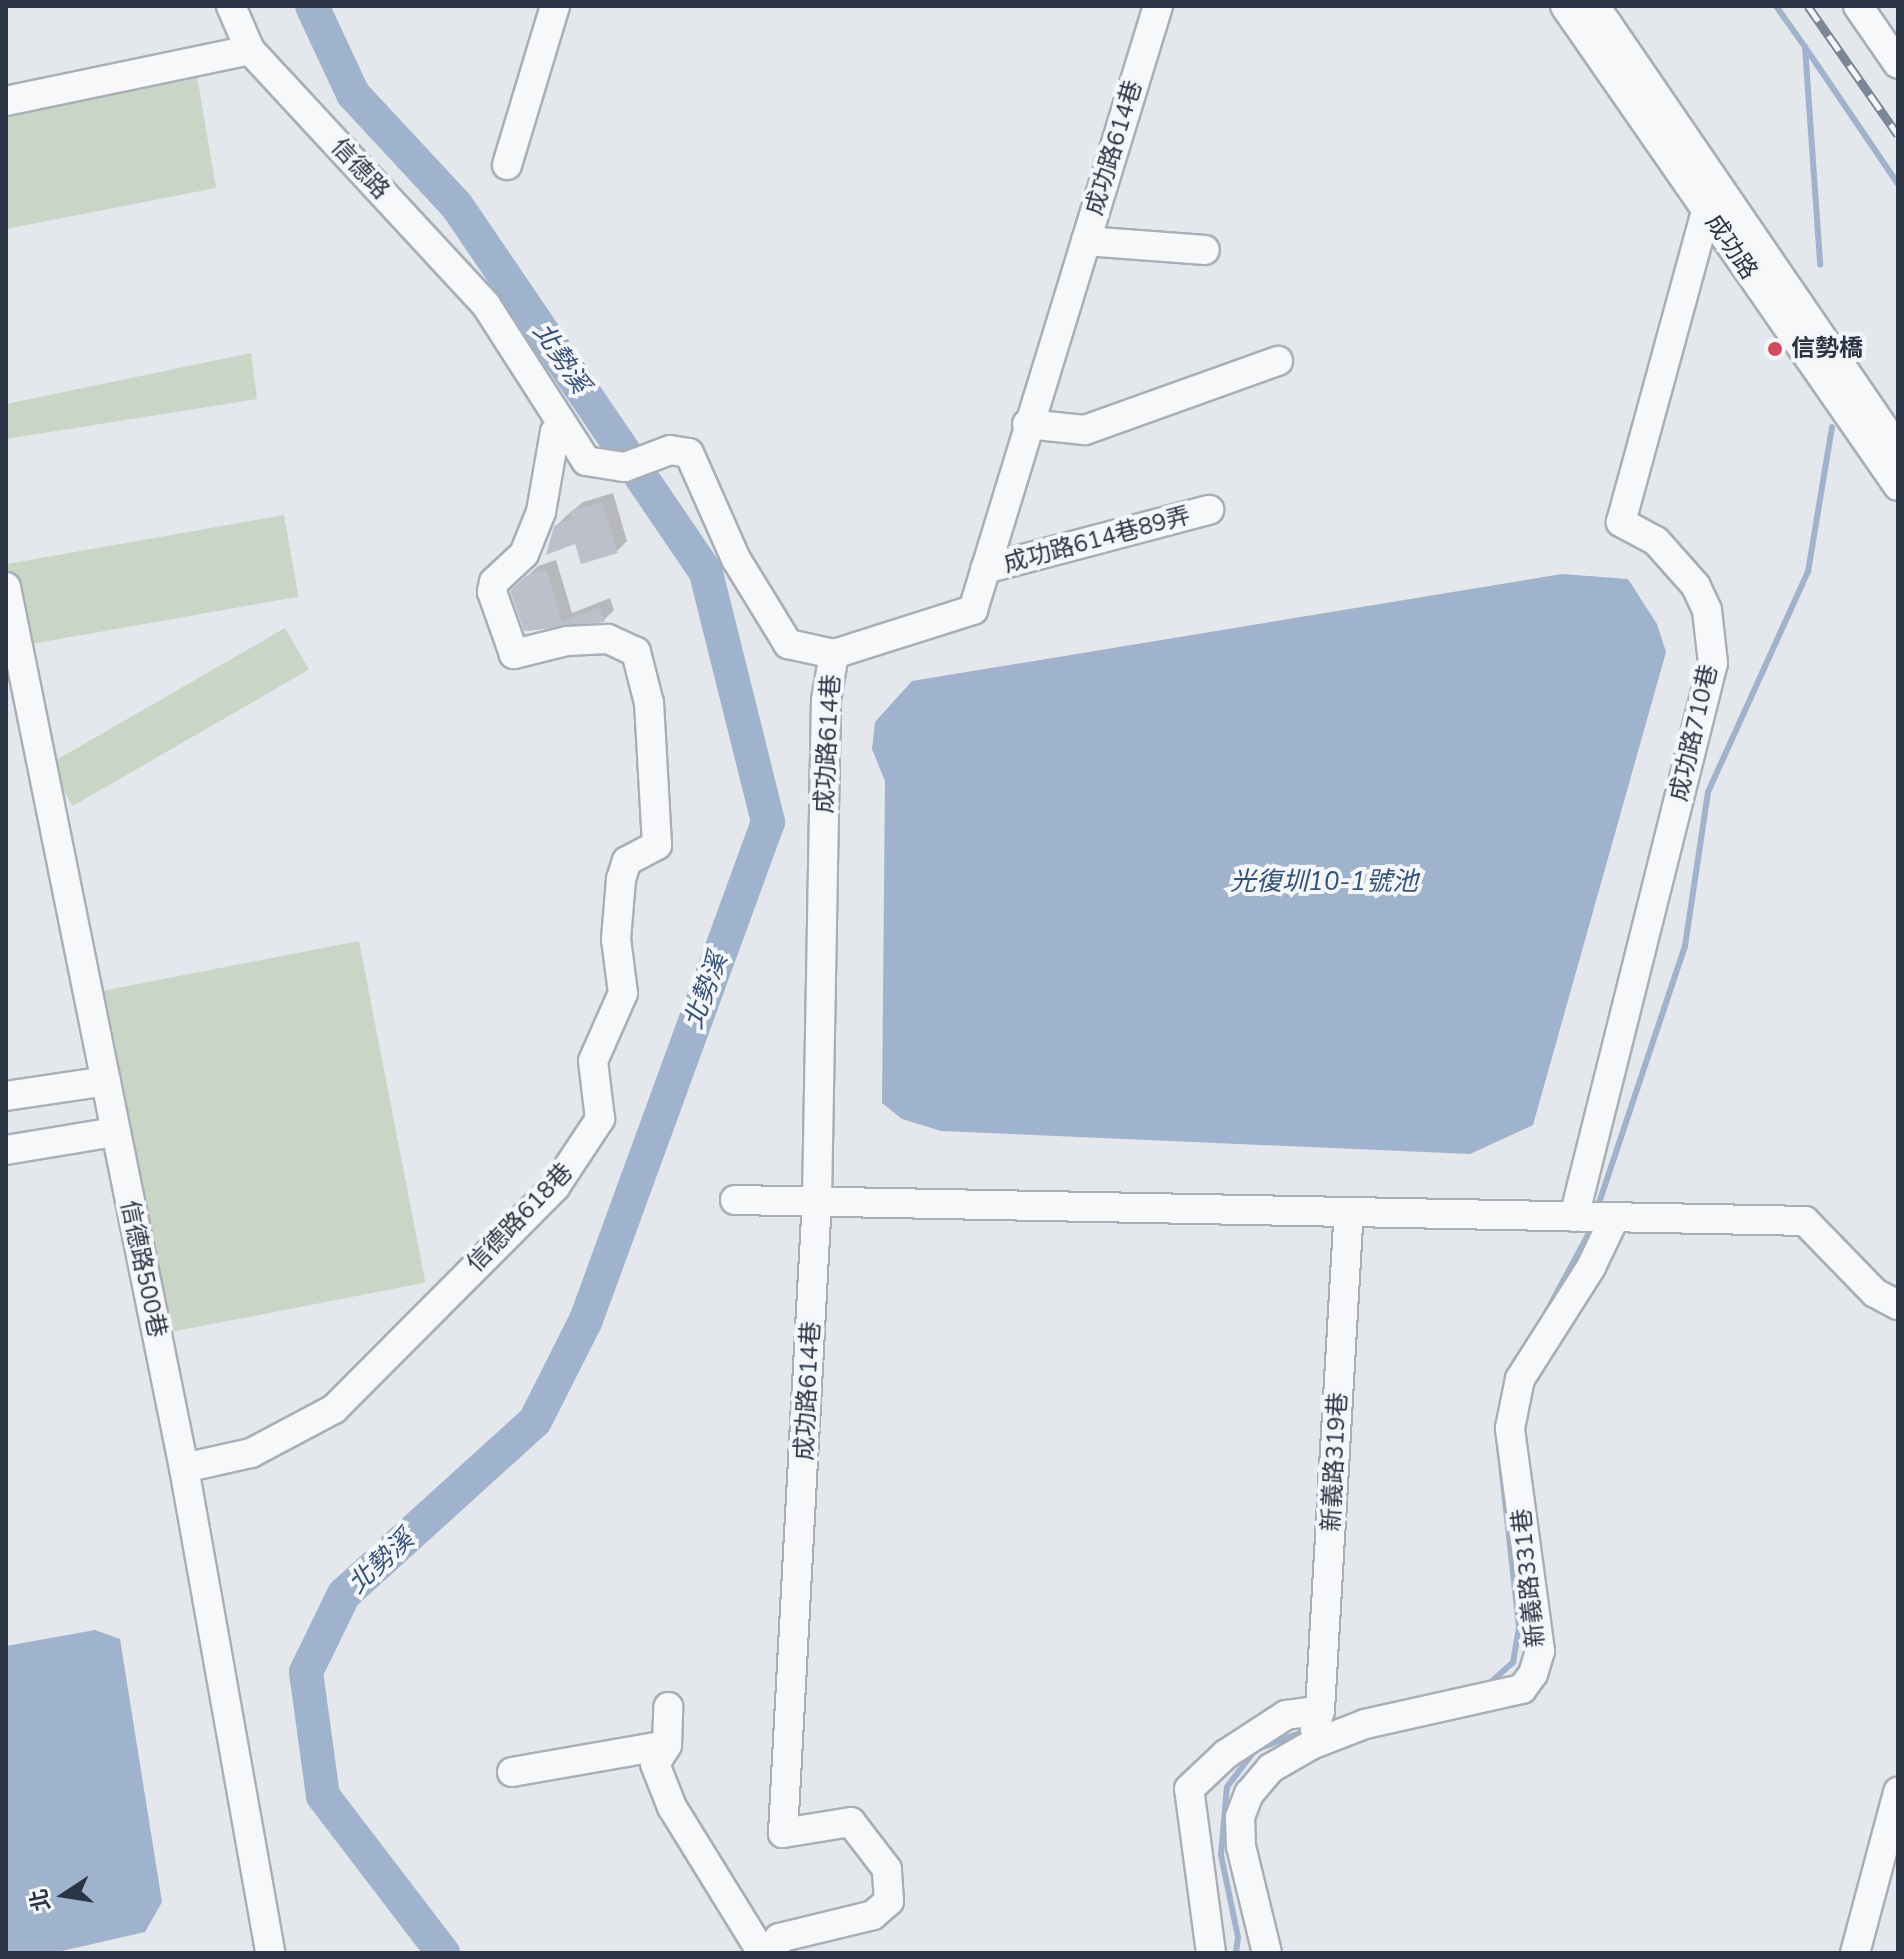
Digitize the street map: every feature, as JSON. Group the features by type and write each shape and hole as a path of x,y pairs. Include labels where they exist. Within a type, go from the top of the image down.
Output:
{"street":[{"name":"信德路","path":"231,6 250,50 486,305 586,461 625,467 670,450"},
{"path":"507,165 555,6"},
{"name":"成功路614巷","path":"670,450 689,453 736,559 788,644 834,654 973,610 1027,424 1158,6"},
{"name":"成功路","path":"1565,6 1898,449"},
{"name":"成功路","path":"1595,6 1714,204 1898,486"},
{"path":"1858,6 1898,64"},
{"path":"6,101 250,50"},
{"name":"成功路710巷","path":"1574,1217 1713,663 1707,610 1696,586 1656,541 1621,522 1714,204"},
{"path":"1086,241 1205,250"},
{"path":"1027,424 1085,430 1278,361"},
{"name":"信德路618巷","path":"184,1468 251,1453 334,1409 555,1187 600,1119 593,1061 623,993 616,939 621,879 627,861 657,845 649,703 636,652 608,639 567,641 514,654 492,592 494,582 524,554 541,512 555,432 562,426"},
{"name":"成功路614巷89弄","path":"985,569 1209,510"},
{"name":"信德路500巷","path":"6,587 184,1468 270,1953"},
{"name":"成功路614巷","path":"773,1953 779,1938 873,1915 889,1901 887,1869 851,1822 783,1833 817,1200 826,700 834,654"},
{"path":"6,1096 106,1081"},
{"path":"6,1150 115,1132"},
{"path":"735,1200 1805,1221 1875,1293 1898,1305"},
{"name":"新義路319巷","path":"1311,1745 1320,1710 1349,1213"},
{"name":"新義路331巷","path":"1267,1953 1241,1846 1240,1817 1249,1794 1271,1768 1311,1745 1365,1724 1522,1689 1533,1674 1540,1651 1510,1428 1520,1379 1591,1267 1614,1219"},
{"path":"668,1707 667,1745 655,1764 672,1807 762,1953"},
{"path":"1211,1953 1189,1789 1226,1754 1286,1715 1320,1710"},
{"path":"512,1772 667,1745"},
{"path":"1855,1953 1898,1792"}],"green space":[{"path":"197,76 216,188 6,229 6,117"},
{"path":"251,353 257,399 6,439 6,404"},
{"path":"284,515 298,597 20,646 6,564"},
{"path":"285,628 309,670 73,806 49,764"},
{"path":"359,941 425,1283 168,1333 102,991"}],"water":[{"name":"光復圳10-1號池","path":"1562,574 1628,579 1657,624 1666,652 1533,1125 1470,1154 941,1131 902,1119 882,1103 885,781 872,749 875,722 912,681"},
{"path":"95,1630 120,1639 162,1902 145,1932 53,1953 6,1953 6,1646"}],"building":[{"path":"602,502 618,553 581,564 575,544 546,555 554,526 572,518 570,512"},
{"path":"546,569 562,622 600,607 605,622 524,631 510,591 526,576"}],"waterway":[{"name":"北勢溪","path":"312,6 353,94 457,206 706,573 768,822 586,1320 535,1421 344,1594 306,1672 323,1796 443,1953"},
{"path":"1776,6 1805,47 1820,264"},
{"path":"1807,50 1898,184"},
{"path":"1599,1203 1685,946 1708,792 1808,572 1832,427"},
{"path":"1547,1311 1589,1233"},
{"path":"1500,1415 1506,1383"},
{"path":"1491,1682 1513,1662 1519,1627 1498,1438"},
{"path":"1236,1953 1238,1937 1221,1855 1227,1787 1255,1750 1300,1733"}],"railway":[{"path":"1808,6 1898,135"}],"place":[{"name":"信勢橋","path":"1775,349"}]}
